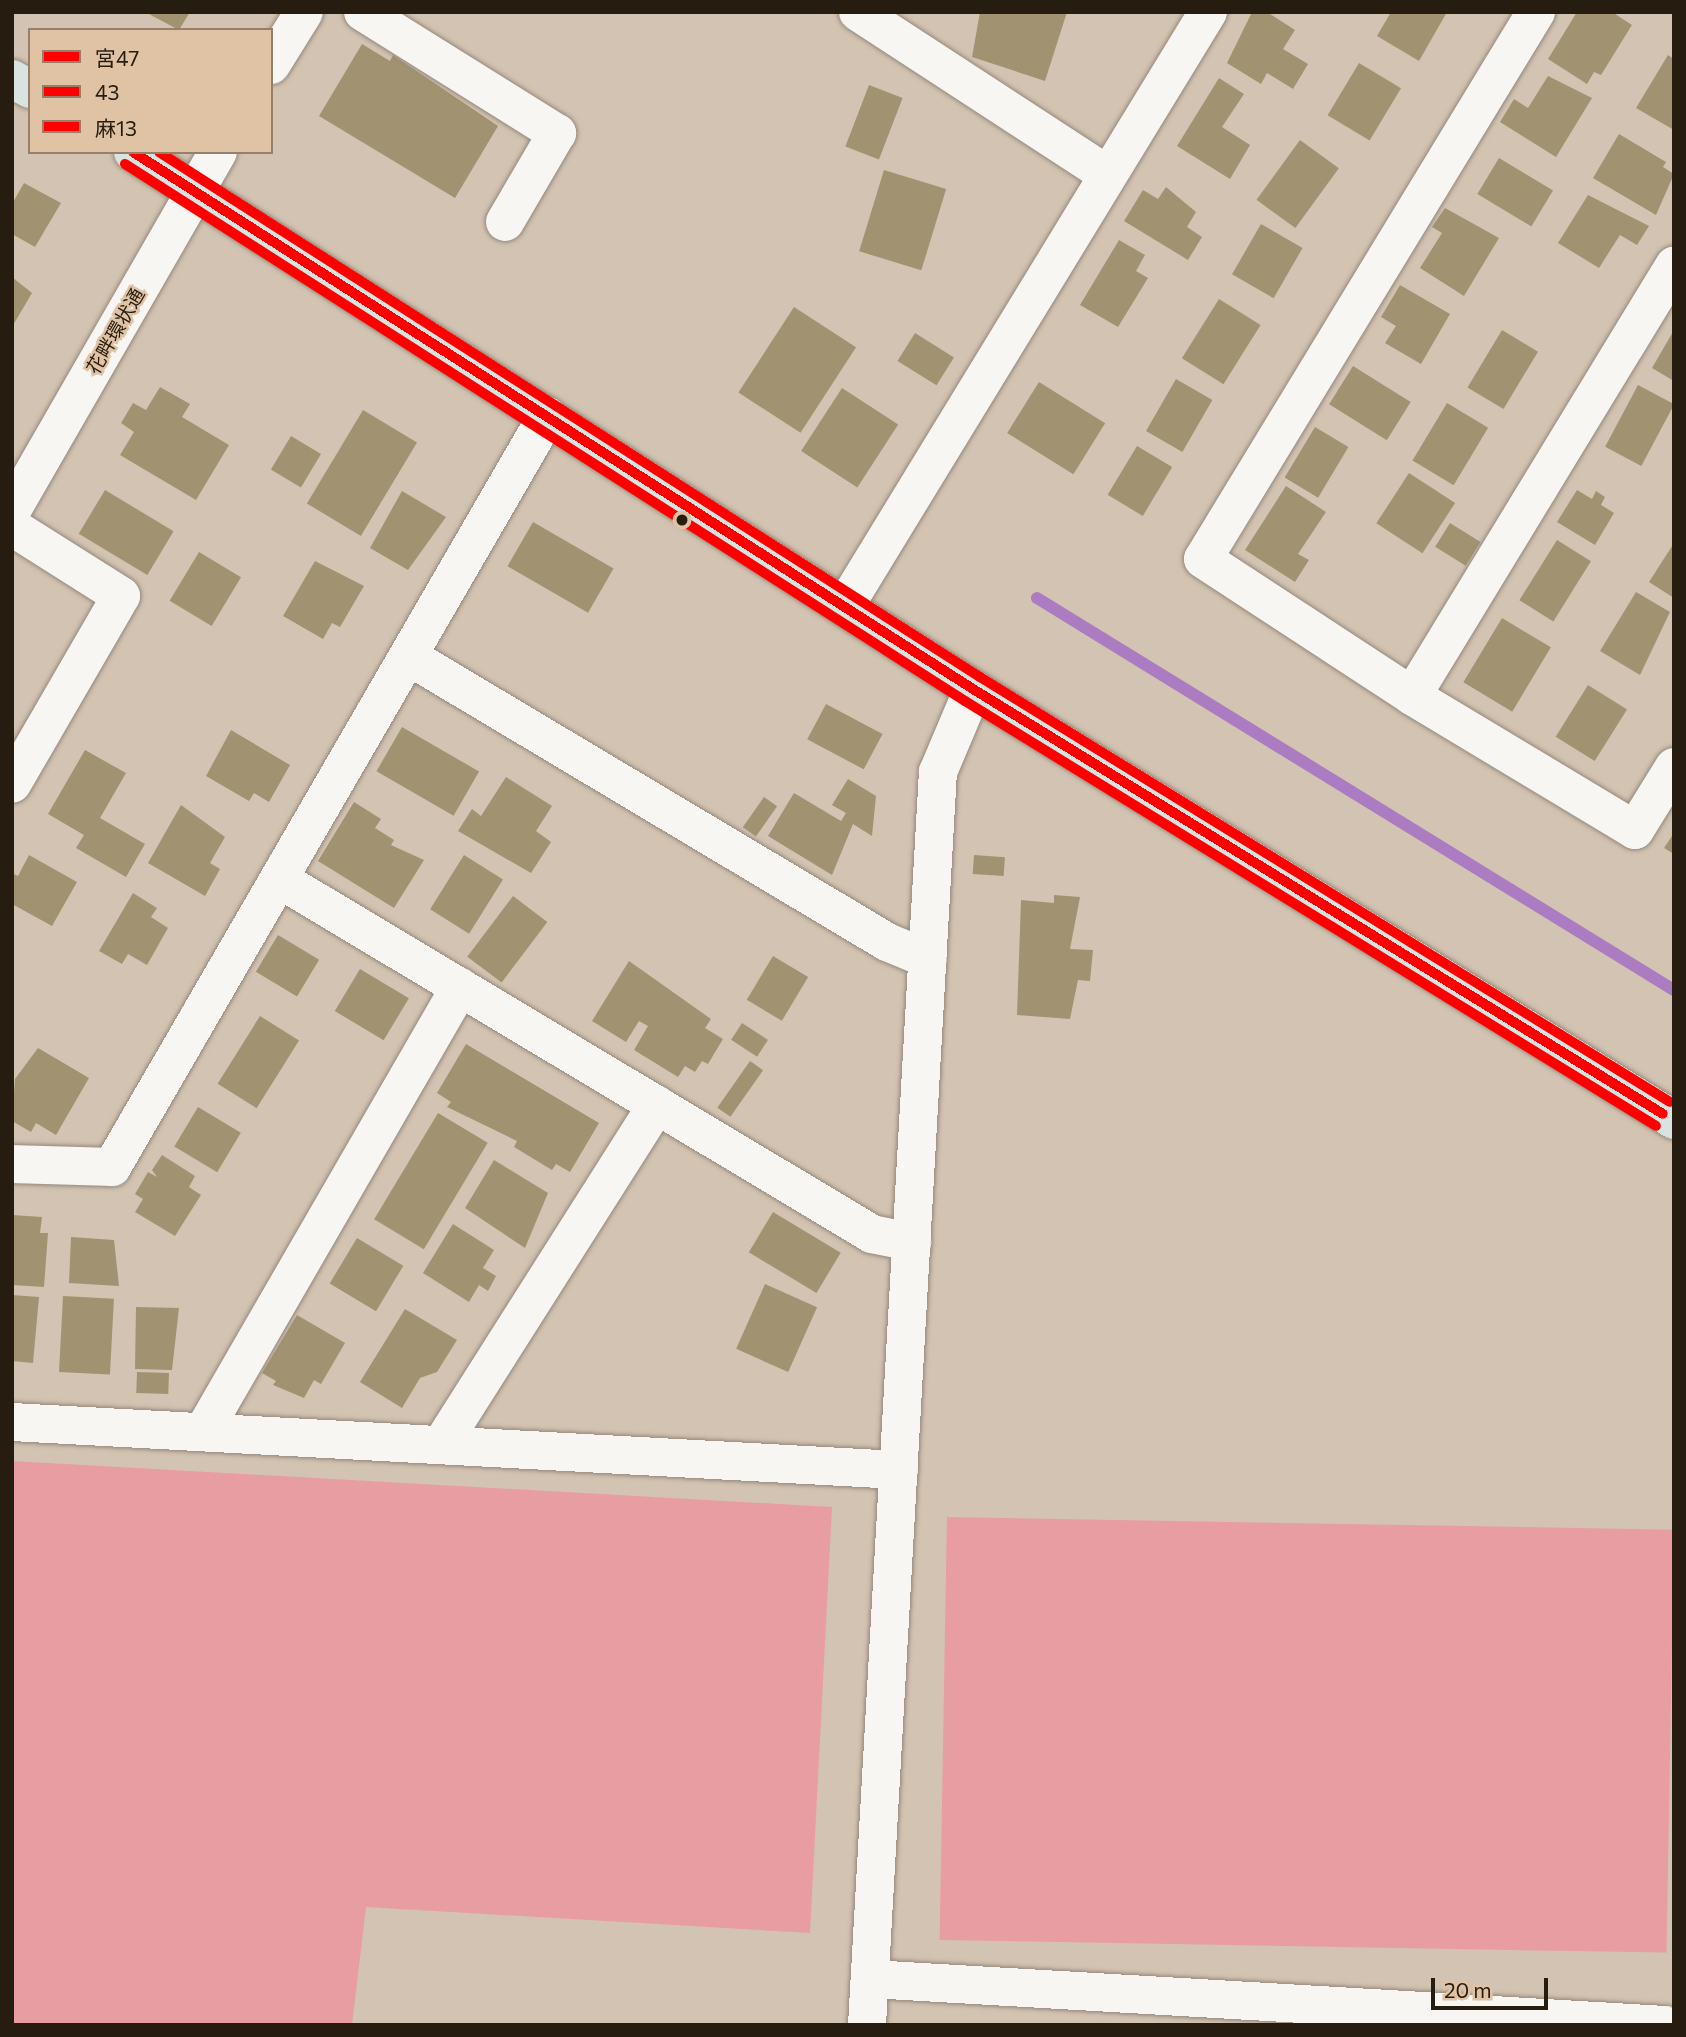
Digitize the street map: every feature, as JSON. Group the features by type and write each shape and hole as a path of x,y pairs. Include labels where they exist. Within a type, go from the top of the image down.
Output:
{"main road":[{"path":"12,79 28,88"},
{"path":"137,154 973,689 1670,1110"}],"street":[{"path":"273,62 304,12"},
{"path":"363,12 557,133 505,222"},
{"path":"858,12 1108,175"},
{"path":"845,606 1208,12"},
{"path":"1536,12 1203,559 1412,696 1635,830 1674,767"},
{"name":"花畔環状通","path":"12,510 217,154"},
{"path":"1412,696 1674,266"},
{"path":"12,1164 112,1167 547,416"},
{"path":"12,527 121,596 12,784"},
{"path":"408,656 887,942 928,959"},
{"path":"867,2025 938,772 973,689"},
{"path":"279,878 872,1234 912,1242"},
{"path":"203,1432 460,987"},
{"path":"441,1445 657,1105"},
{"path":"12,1422 899,1470"},
{"path":"870,1979 1665,2025"}],"shaded area":[{"path":"12,1461 832,1507 810,1933 366,1907 352,2025 12,2025"},
{"path":"947,1517 1674,1530 1667,1953 940,1940"}],"building":[{"path":"145,12 190,12 180,28"},
{"path":"980,12 1067,12 1045,81 972,57"},
{"path":"1252,12 1267,12 1295,30 1283,49 1308,64 1293,89 1267,73 1261,84 1227,63"},
{"path":"1391,12 1447,12 1419,61 1377,36"},
{"path":"1577,12 1612,12 1632,25 1601,75 1594,72 1587,84 1548,59"},
{"path":"362,44 390,61 393,55 498,126 455,198 319,116"},
{"path":"1668,55 1674,59 1674,130 1636,108"},
{"path":"1359,63 1401,88 1370,141 1328,115"},
{"path":"1548,76 1592,98 1556,157 1500,122 1514,99 1528,108"},
{"path":"1219,78 1244,94 1222,127 1250,145 1230,179 1177,146"},
{"path":"869,85 903,98 879,160 845,147"},
{"path":"1619,134 1666,162 1663,167 1674,174 1656,215 1593,178"},
{"path":"1300,140 1339,168 1295,228 1257,200"},
{"path":"1499,158 1553,190 1531,226 1477,194"},
{"path":"884,170 946,189 921,270 859,251"},
{"path":"24,183 61,203 35,247 12,234 12,204"},
{"path":"1166,187 1196,212 1187,227 1202,237 1188,260 1124,221 1143,190 1158,199"},
{"path":"1588,195 1649,226 1637,245 1620,235 1599,268 1558,243"},
{"path":"1445,208 1499,238 1464,296 1420,268 1442,233 1432,227"},
{"path":"1261,224 1303,248 1274,298 1232,274"},
{"path":"1119,240 1145,255 1136,271 1148,278 1118,327 1080,305"},
{"path":"12,277 32,293 12,327"},
{"path":"1400,285 1450,314 1421,364 1385,343 1396,326 1381,317"},
{"path":"1219,299 1261,325 1223,384 1182,358"},
{"path":"794,307 856,347 801,433 738,393"},
{"path":"1502,330 1538,352 1503,409 1467,387"},
{"path":"1674,330 1674,381 1652,368"},
{"path":"915,333 954,357 937,385 898,361"},
{"path":"1353,366 1411,402 1387,440 1329,404"},
{"path":"1176,379 1212,400 1182,452 1146,431"},
{"path":"1039,382 1105,423 1073,474 1007,433"},
{"path":"1638,385 1674,404 1641,466 1605,447"},
{"path":"160,387 190,404 182,417 229,445 196,500 120,455 134,432 121,423 133,403 146,410"},
{"path":"842,388 898,424 857,487 801,451"},
{"path":"1447,403 1488,428 1454,485 1412,460"},
{"path":"363,410 417,442 361,536 307,503"},
{"path":"1315,427 1348,447 1318,498 1285,478"},
{"path":"291,436 321,454 301,487 271,469"},
{"path":"1137,446 1172,467 1143,516 1108,495"},
{"path":"1409,473 1455,503 1422,553 1376,523"},
{"path":"1286,486 1326,512 1298,554 1309,560 1295,582 1245,550"},
{"path":"105,490 174,531 147,575 79,534"},
{"path":"1577,490 1592,499 1596,491 1605,497 1601,505 1614,513 1595,545 1557,522"},
{"path":"402,491 446,517 408,570 370,548"},
{"path":"533,522 614,568 588,613 508,566"},
{"path":"1450,523 1481,542 1466,566 1435,547"},
{"path":"1557,540 1591,561 1553,621 1519,600"},
{"path":"1674,543 1674,598 1649,582"},
{"path":"199,552 241,577 212,626 170,601"},
{"path":"315,561 364,586 340,627 332,623 323,639 283,616"},
{"path":"1636,592 1670,612 1640,675 1600,651"},
{"path":"1502,618 1551,647 1512,712 1463,682"},
{"path":"1588,685 1627,709 1595,761 1556,737"},
{"path":"826,704 883,734 864,769 807,739"},
{"path":"402,727 479,772 454,816 376,771"},
{"path":"231,730 290,765 269,802 254,793 249,801 206,776"},
{"path":"85,750 126,773 100,818 145,844 126,877 76,848 84,835 48,814"},
{"path":"506,777 552,806 536,831 551,842 531,873 458,831 472,809 481,816"},
{"path":"848,779 876,796 872,836 853,824 832,875 768,836 794,793 841,821 846,813 832,805"},
{"path":"764,797 777,806 756,836 743,827"},
{"path":"354,802 381,819 375,828 394,840 391,845 424,860 394,908 318,861"},
{"path":"181,805 225,837 210,863 220,869 205,896 148,863"},
{"path":"1674,833 1674,854 1664,848"},
{"path":"29,855 77,882 52,926 12,904 12,873 18,876"},
{"path":"464,855 503,879 469,934 430,909"},
{"path":"974,855 1005,857 1004,876 973,874"},
{"path":"133,893 157,908 151,917 168,928 147,965 128,954 122,964 99,951"},
{"path":"1054,895 1080,897 1070,949 1093,950 1090,981 1078,980 1070,1019 1017,1015 1021,900 1054,903"},
{"path":"513,896 547,922 502,983 467,957"},
{"path":"278,935 319,960 297,997 256,972"},
{"path":"773,956 808,977 782,1021 747,1000"},
{"path":"629,961 711,1019 705,1028 723,1039 708,1064 702,1061 695,1072 685,1066 678,1077 634,1050 648,1026 639,1021 626,1042 592,1021"},
{"path":"360,969 409,998 384,1040 335,1011"},
{"path":"260,1016 299,1040 257,1108 218,1084"},
{"path":"742,1023 768,1040 757,1057 731,1040"},
{"path":"466,1044 599,1123 570,1172 556,1164 552,1170 514,1147 517,1141 447,1107 451,1102 437,1093"},
{"path":"38,1048 89,1078 56,1135 36,1123 31,1132 12,1121 15,1079"},
{"path":"750,1061 763,1070 730,1117 717,1108"},
{"path":"198,1107 241,1133 217,1172 174,1146"},
{"path":"438,1113 488,1143 424,1249 374,1219"},
{"path":"162,1155 195,1176 189,1187 201,1195 175,1236 135,1212 143,1199 135,1194 148,1172 157,1177 152,1170"},
{"path":"494,1160 548,1193 525,1248 465,1208"},
{"path":"773,1212 841,1253 817,1293 749,1252"},
{"path":"12,1215 42,1217 40,1233 48,1233 44,1287 12,1285"},
{"path":"453,1224 494,1250 483,1268 496,1276 488,1291 479,1285 469,1302 423,1273"},
{"path":"71,1237 114,1240 119,1286 69,1283"},
{"path":"357,1238 403,1266 376,1311 330,1283"},
{"path":"765,1284 817,1307 788,1372 736,1349"},
{"path":"12,1295 39,1297 33,1363 12,1361"},
{"path":"63,1296 114,1299 110,1375 59,1372"},
{"path":"136,1307 179,1308 172,1370 135,1369"},
{"path":"405,1309 457,1340 437,1372 420,1378 402,1408 360,1382"},
{"path":"297,1315 345,1343 321,1384 314,1380 304,1398 273,1385 276,1381 262,1373"},
{"path":"137,1372 169,1373 168,1394 136,1393"}],"waterway":[{"path":"1037,598 1674,990"}],"transit line":[{"name":"宮47","path":"136,154 973,689 1663,1114"},
{"name":"麻13","path":"162,154 980,677 1670,1102"},
{"name":"43","path":"125,164 965,701 1656,1126"}]}
